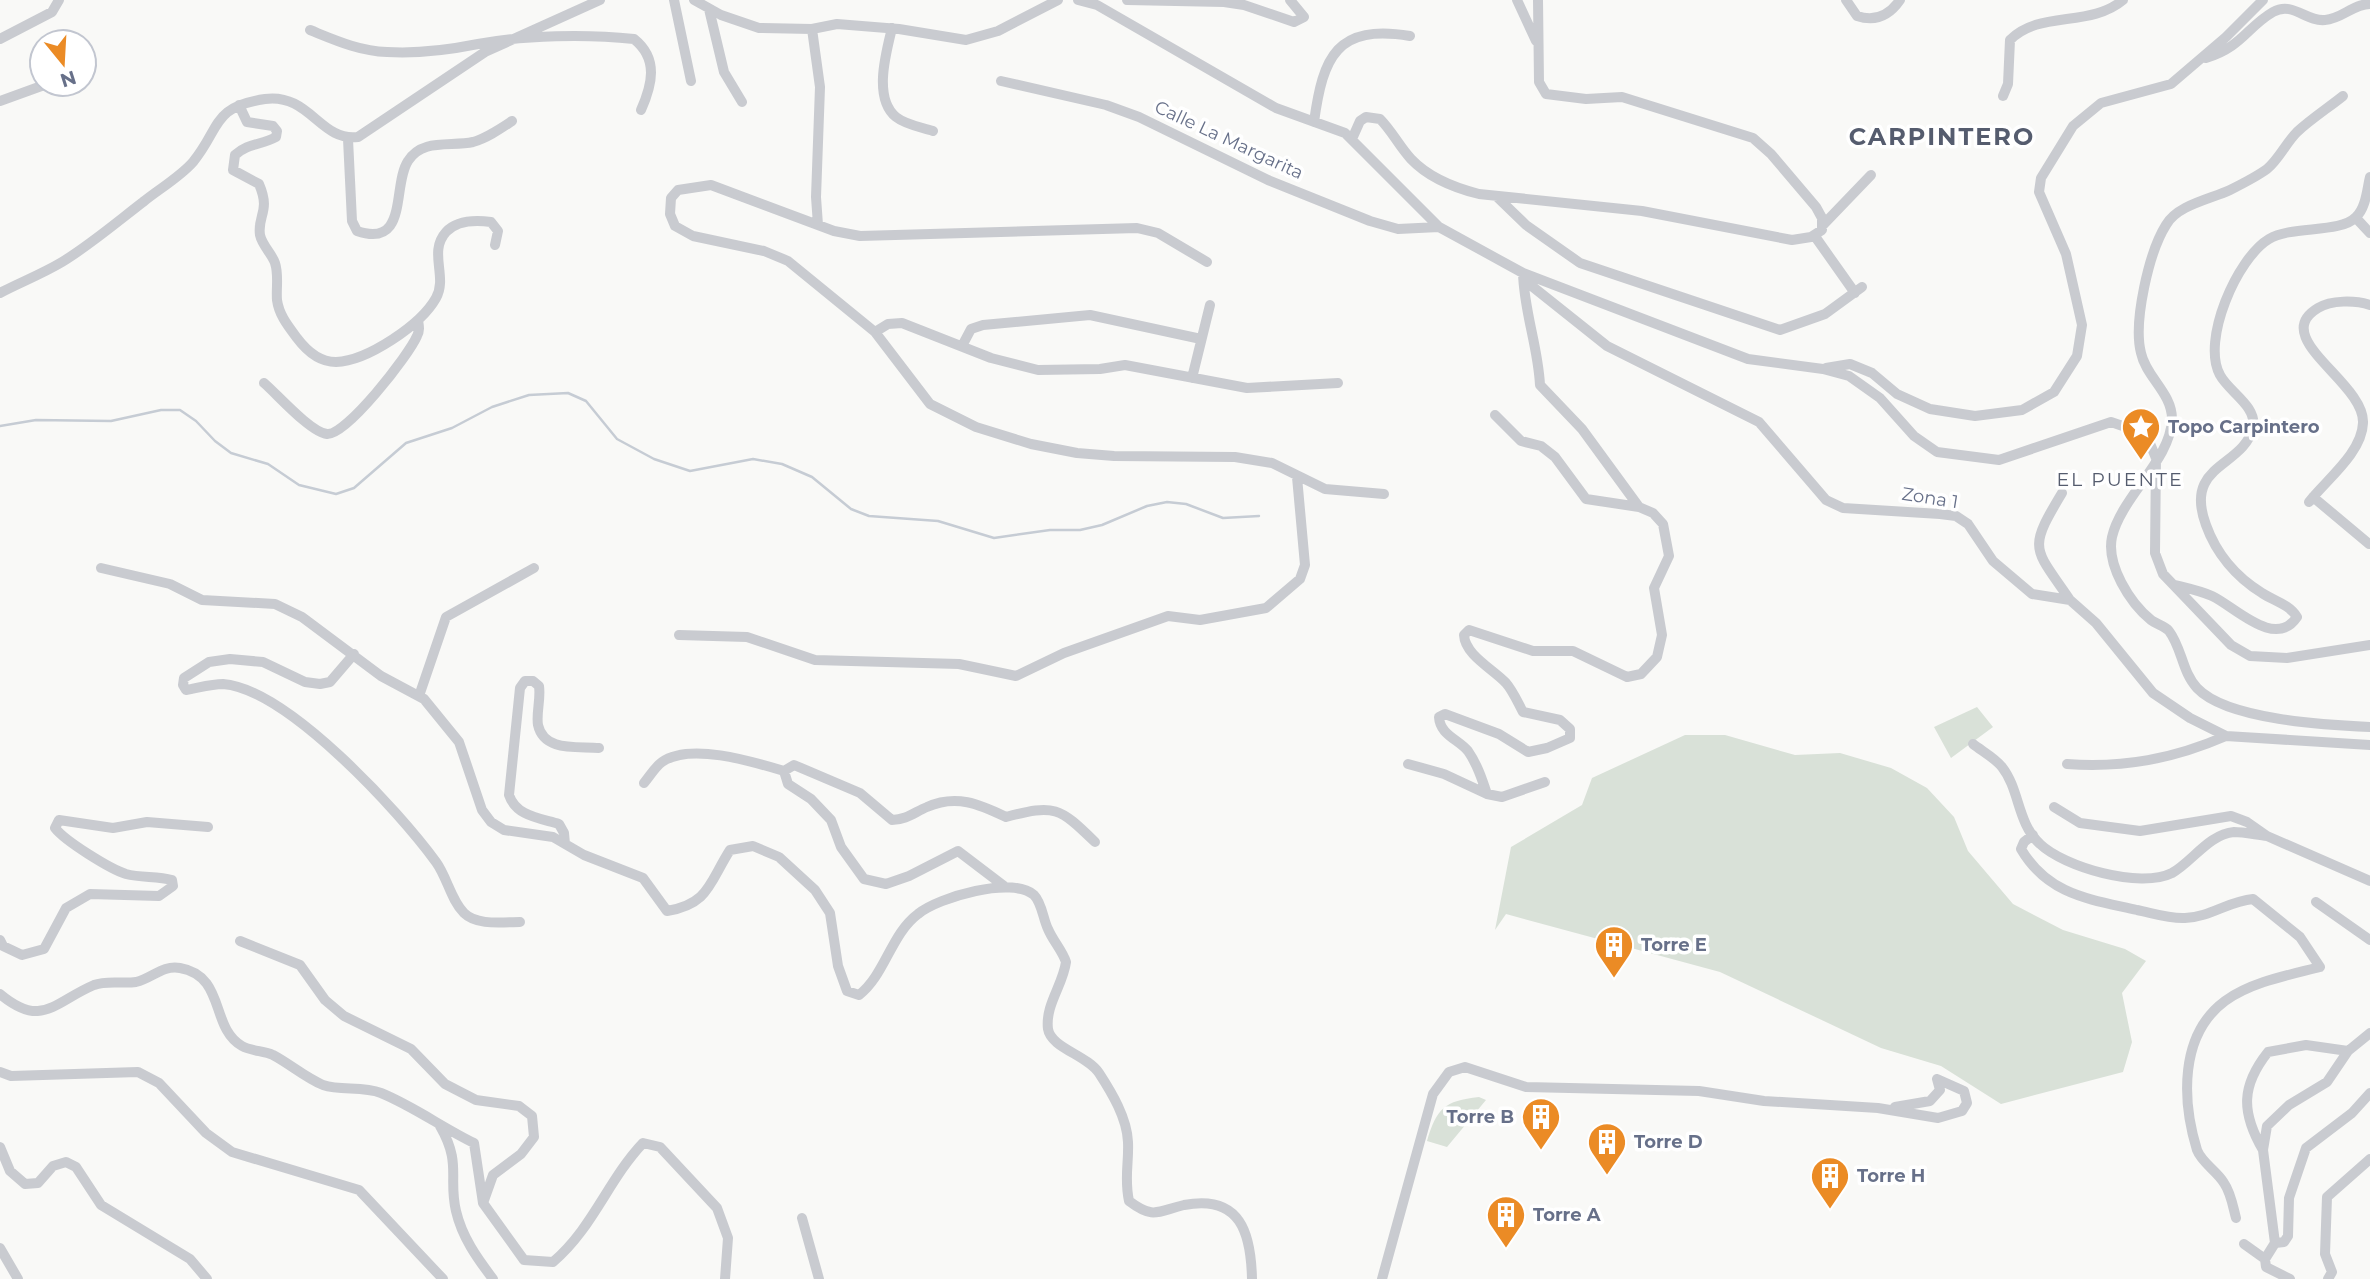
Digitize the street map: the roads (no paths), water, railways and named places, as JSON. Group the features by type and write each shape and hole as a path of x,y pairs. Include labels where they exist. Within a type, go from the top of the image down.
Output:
{"street":[{"path":"0,39 51,12 60,0"},
{"path":"0,293 64,261 161,188 191,164 218,120 239,105 280,98 295,102 335,135 348,139 375,128 485,52 600,0"},
{"path":"674,0 691,81"},
{"path":"694,0 709,9 759,28 812,29 837,24 892,28 967,40 998,31 1058,0"},
{"path":"1078,0 1097,5 1276,108 1345,133 1439,227 1522,273 1748,359 1823,369 1849,376 1880,398 1914,436 1937,453 1999,460 2111,422 2146,434 2156,458 2155,553 2163,574 2231,645 2250,656 2287,658 2370,645"},
{"path":"1127,0 1224,2 1244,5 1294,22 1301,20 1304,17 1301,10 1290,0"},
{"path":"1517,0 1537,43"},
{"path":"1538,0 1539,82 1546,94 1586,99 1622,97 1754,138 1772,154 1816,207 1822,218 1818,230"},
{"path":"1846,0 1857,16 1875,19 1886,15 1900,0"},
{"path":"2003,96 2008,84 2010,40 2019,31 2034,24 2088,18 2123,0"},
{"path":"1823,369 1850,364 1872,373 1898,394 1930,409 1975,416 2022,410 2054,392 2077,356 2082,325 2066,254 2039,192 2041,178 2073,126 2101,103 2171,84 2263,0"},
{"path":"2200,60 2222,53 2241,41 2274,12 2292,8 2322,21 2340,17 2358,5 2370,4"},
{"path":"709,9 723,72 741,102"},
{"path":"892,28 881,81 893,115 903,122 933,131"},
{"path":"812,29 820,86 816,197 818,225"},
{"path":"310,30 350,47 385,52 457,50 561,37 634,39 644,47 652,68 652,86 641,110"},
{"path":"1314,122 1319,86 1328,62 1343,44 1360,34 1388,32 1410,36"},
{"name":"Calle La Margarita","path":"1001,81 1106,105 1139,117 1268,180 1370,221 1398,229 1439,227"},
{"path":"0,101 28,91"},
{"path":"2343,96 2297,132 2268,168 2230,190 2192,205 2166,223 2152,262 2140,314 2141,353 2151,376 2166,396 2172,419 2164,447 2112,536 2112,554 2116,572 2134,600 2151,620 2168,630 2183,667 2198,689 2244,713 2370,727"},
{"path":"239,105 247,122 273,125 277,131 276,137 268,142 252,144 235,155 233,170 253,179 263,194 266,207 261,238 277,270 279,310 300,342 314,355 336,362 392,340 427,312 441,287 437,257 445,233 462,223 491,222 498,231 495,245"},
{"path":"1352,139 1360,121 1366,117 1380,119 1411,159 1430,174 1460,189 1496,196 1642,211 1792,240 1818,230 1871,176"},
{"path":"348,139 352,221 357,232 379,233 390,227 395,218 404,170 416,153 430,145 483,139 512,121"},
{"path":"2173,584 2212,596 2255,624 2278,629 2292,624 2297,617 2292,610 2260,592 2230,567 2215,547 2204,522 2200,498 2203,485 2244,444 2253,428 2252,413 2220,375 2213,352 2227,294 2248,258 2268,239 2284,232 2340,224 2356,218 2363,205 2370,177"},
{"path":"1208,262 1158,233 1136,228 860,236 818,225 711,185 685,188 671,198 670,214 675,226 693,236 764,251 788,261 875,332 930,404 976,427 1031,444 1077,453 1235,457 1272,463 1325,489 1384,494"},
{"path":"1496,196 1525,225 1580,263 1780,330 1825,314 1858,290 1818,230"},
{"path":"2356,218 2370,233"},
{"path":"1522,273 1524,305 1538,349 1540,385 1551,400 1582,429 1639,507"},
{"name":"Zona 1","path":"1522,273 1533,287 1607,346 1759,422 1826,500 1843,508 1910,510 1956,516 1968,524 1993,561 2032,594 2070,600"},
{"path":"2369,544 2311,499 2355,448 2363,422 2356,399 2335,373 2307,347 2303,335 2305,322 2313,311 2325,304 2360,301 2370,305"},
{"path":"1192,378 1210,305"},
{"path":"962,346 971,329 983,325 1090,315 1201,339"},
{"path":"264,383 315,429 326,434 335,432 357,415 411,346 419,333 418,320"},
{"path":"875,332 888,324 902,323 991,358 1038,370 1100,369 1125,365 1247,388 1338,383"},
{"path":"1487,794 1478,768 1466,749 1446,733 1439,717 1446,714 1499,733 1528,752 1548,748 1570,738 1570,729 1560,720 1523,712 1508,685 1471,651 1464,635 1469,630 1481,632 1533,651 1573,651 1627,677 1642,674 1657,657 1662,635 1654,589 1669,555 1663,524 1653,513 1639,507 1586,499 1555,457 1541,446 1521,441 1496,415"},
{"path":"678,635 747,637 815,660 959,664 1016,676 1064,653 1168,616 1200,620 1266,608 1300,579 1305,565 1297,477"},
{"path":"2062,493 2038,538 2040,555 2070,600 2096,623 2153,693 2226,736"},
{"path":"101,568 170,584 202,600 275,604 302,617 381,676 419,696 459,742 482,810 491,822 504,830 553,837 584,855 643,878 667,911 685,908 704,897 730,850 753,846 779,857 815,890 830,913 838,966 847,991 859,995 873,984 886,956 917,914 955,897 1004,886 1025,889 1036,897 1048,930 1066,962 1065,973 1049,1007 1048,1031 1057,1045 1077,1053 1097,1069 1116,1101 1128,1141 1124,1178 1129,1201 1143,1212 1163,1213 1185,1205 1213,1205 1235,1214 1248,1233 1252,1279"},
{"path":"419,696 446,617 534,568"},
{"path":"354,654 330,682 320,684 305,682 263,662 230,659 209,662 184,678 183,685 186,690 224,684 258,696 329,743 387,803 437,863 465,914 478,921 520,922"},
{"path":"565,844 564,833 559,824 520,812 512,804 509,795 520,688 525,681 533,681 539,686 538,724 544,739 551,744 599,748"},
{"path":"2067,764 2110,766 2137,762 2197,748 2226,736 2370,745"},
{"path":"1973,744 2002,765 2010,780 2017,807 2032,835 2041,845 2087,871 2152,877 2171,873 2215,840 2233,832 2267,836"},
{"path":"644,783 660,763 669,758 707,754 738,757 784,771 794,765 860,793 892,820 902,820 953,799 981,806 1006,817 1042,807 1067,816 1095,842"},
{"path":"1408,764 1444,774 1487,794 1502,797 1545,782"},
{"path":"784,771 788,784 811,799 831,820 841,847 864,879 886,884 909,876 958,851 1004,886"},
{"path":"2054,807 2080,823 2140,831 2231,816 2267,836 2357,878 2370,881"},
{"path":"0,940 3,946 22,955 44,949 66,908 90,894 159,896 173,886 172,880 161,877 126,874 59,834 55,828 60,820 113,828 147,822 208,827"},
{"path":"2032,835 2021,849 2034,871 2076,897 2184,918 2211,914 2239,900 2253,899 2300,937 2320,967 2277,978 2227,1000 2210,1014 2190,1055 2187,1074 2189,1109 2198,1150 2225,1183 2236,1218"},
{"path":"2316,902 2370,940"},
{"path":"240,941 300,965 325,1000 344,1016 411,1049 445,1084 476,1100 519,1106 532,1116 534,1137 521,1154 493,1175 483,1203"},
{"path":"0,993 20,1009 35,1012 56,1008 96,984 136,982 168,966 194,970 212,990 228,1029 243,1046 271,1054 325,1085 367,1088 384,1094 474,1143 483,1203 524,1260 553,1262 575,1244 626,1161 643,1143 660,1147 717,1208 728,1238 725,1279"},
{"path":"2290,1279 2266,1267 2265,1259 2275,1243 2263,1150 2267,1126 2289,1105 2327,1082 2348,1051 2370,1033"},
{"path":"2263,1150 2252,1132 2246,1106 2251,1073 2268,1052 2306,1045 2348,1051"},
{"path":"1382,1279 1433,1094 1443,1077 1456,1068 1475,1068 1526,1087 1679,1090 1765,1101 1878,1108 1938,1118 1962,1111 1967,1099 1960,1087 1937,1079 1940,1090 1930,1101 1878,1108"},
{"path":"0,1072 11,1076 138,1072 159,1083 206,1133 232,1152 359,1190 443,1279"},
{"path":"2275,1243 2284,1242 2288,1236 2289,1198 2306,1148 2358,1108 2370,1093"},
{"path":"440,1126 451,1145 456,1210 471,1250 493,1279"},
{"path":"0,1147 10,1171 25,1184 38,1183 53,1166 66,1162 76,1167 101,1205 190,1259 207,1279"},
{"path":"2328,1279 2332,1272 2325,1254 2327,1197 2370,1159"},
{"path":"802,1218 820,1279"},
{"path":"2244,1244 2265,1259"},
{"path":"0,1248 18,1279"}],"waterway":[{"path":"0,426 36,420 111,421 161,410 180,410 231,453 268,464 299,485 336,494 354,488 406,443 452,428 492,407 529,395 568,393 586,401 617,439 654,459 690,471 753,459 782,464 812,477 851,509 869,516 938,521 994,538 1050,530 1080,530 1102,525 1147,506 1167,502 1186,504 1223,518 1259,516"}],"place":[{"name":"Topo Carpintero","path":"2141,461"},
{"name":"Torre E","path":"1614,979"},
{"name":"Torre B","path":"1541,1151"},
{"name":"Torre D","path":"1607,1176"},
{"name":"Torre H","path":"1830,1210"},
{"name":"Torre A","path":"1506,1249"}],"district":[{"name":"CARPINTERO","path":"1942,136"},
{"name":"EL PUENTE","path":"2120,479"}]}
